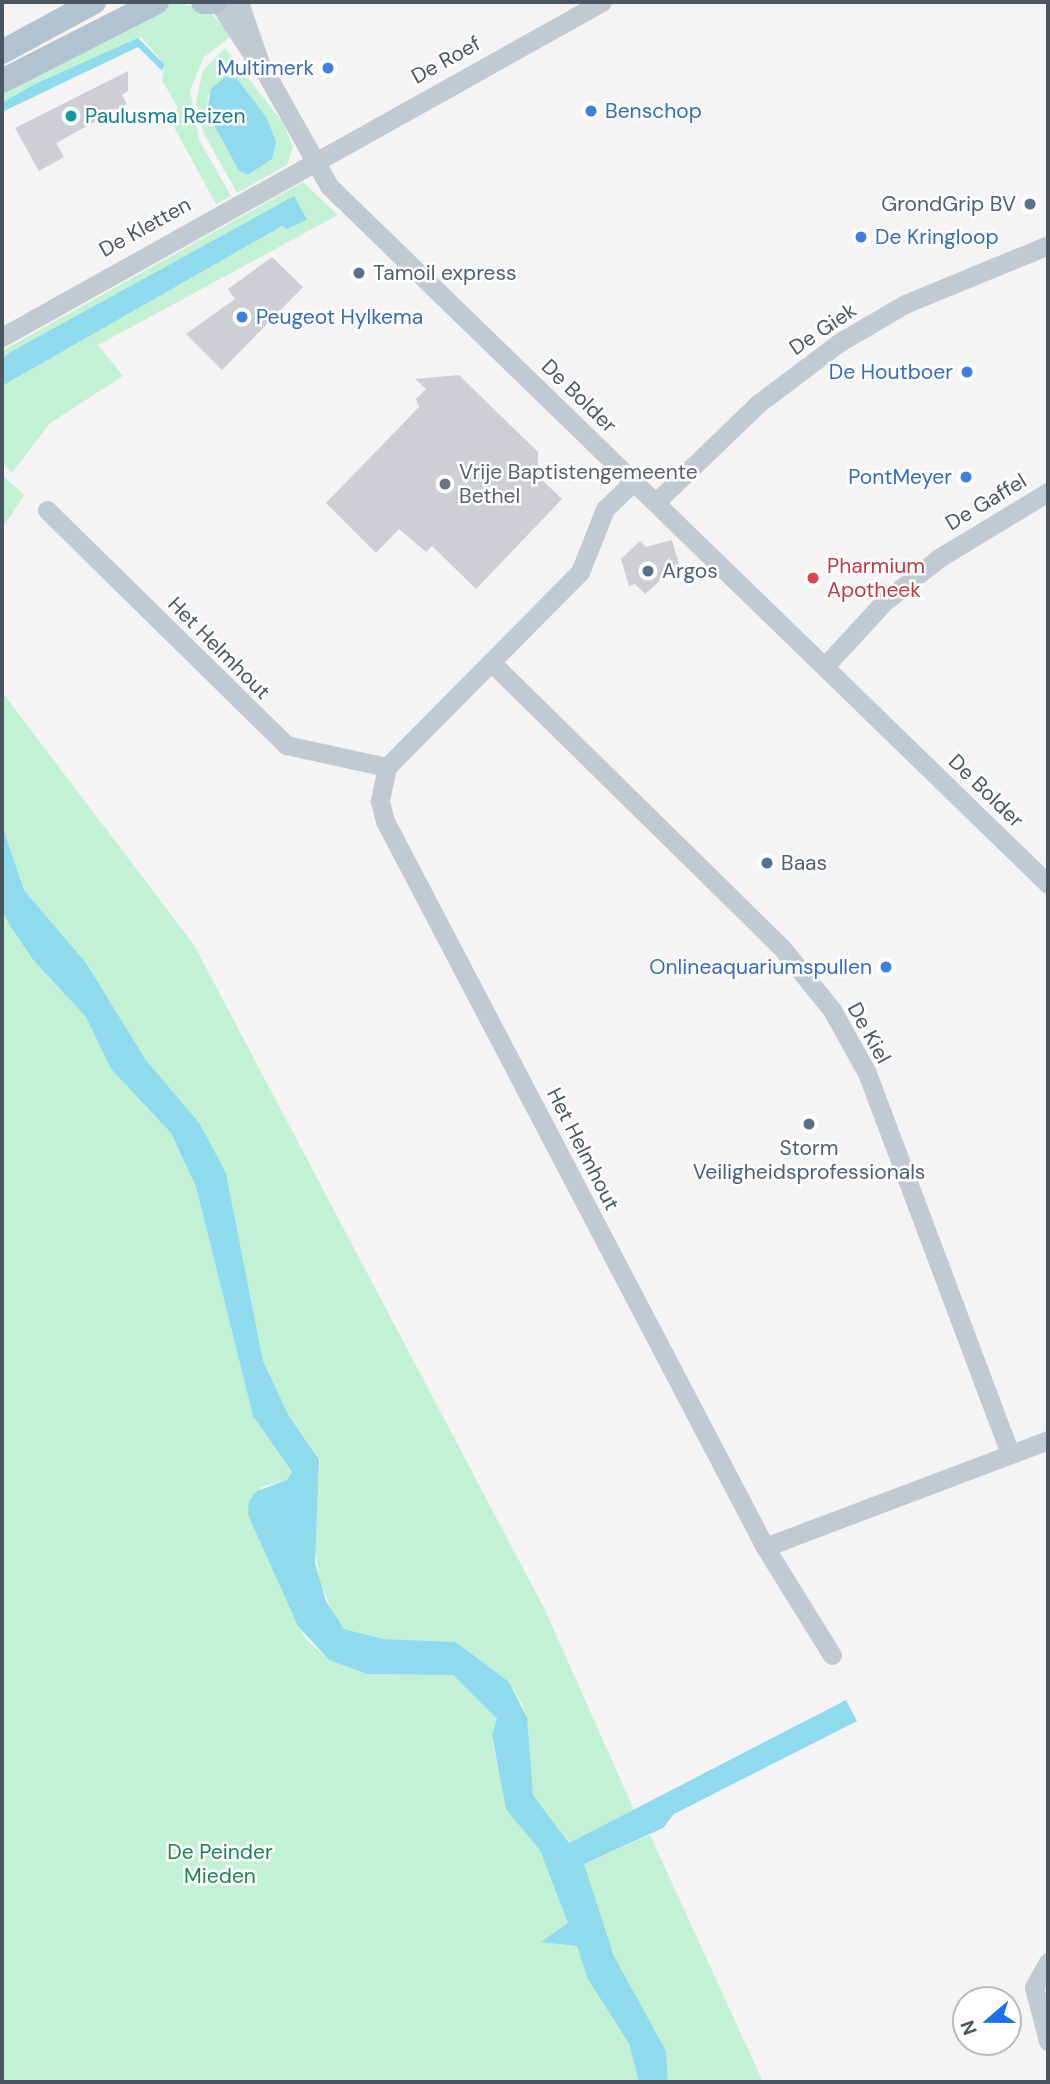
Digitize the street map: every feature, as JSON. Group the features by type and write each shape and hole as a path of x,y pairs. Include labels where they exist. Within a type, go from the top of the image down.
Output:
{"main road":[{"path":"2,52 94,2"},
{"path":"2,81 133,7 157,2"},
{"path":"203,2 216,2"}],"street":[{"name":"De Bolder","path":"216,2 246,51 260,63"},
{"name":"De Bolder","path":"239,2 260,63 312,160 372,230 1048,884"},
{"name":"De Roef","path":"312,160 603,2"},
{"name":"De Kletten","path":"2,337 312,160"},
{"name":"De Giek","path":"656,502 759,403 840,342 905,304 1048,245"},
{"path":"387,767 580,572 606,509 634,481"},
{"name":"De Gaffel","path":"825,666 884,602 939,558 1010,510 1048,492"},
{"name":"Het Helmhout","path":"47,510 286,745 387,767 380,800 385,821 765,1547 832,1655"},
{"name":"De Kiel","path":"491,662 782,948 832,1010 867,1073 1010,1454"},
{"path":"765,1547 1048,1440"},
{"path":"1048,1962 1034,1987 1048,2041"}],"green space":[{"path":"168,2 207,9 232,36 204,57 190,90 199,140 231,196 216,204 169,118 178,108 162,80 165,65 141,37 2,103 2,90"},
{"path":"225,48 283,123 293,147 287,165 237,193 203,132 196,103 203,70","holes":["208,95 249,96 276,141 272,159 248,175 239,171 207,112"]},
{"path":"303,182 338,215 98,345 123,376 50,423 12,473 2,463 2,385 282,226 287,229 307,220 293,197 2,359 2,351"},
{"path":"2,475 24,495 2,529"},
{"path":"2,692 194,945 545,1610 634,1810 569,1843 533,1795 523,1706 509,1682 456,1642 383,1639 344,1629 335,1618 320,1582 313,1538 320,1459 289,1416 263,1361 226,1173 200,1124 146,1060 86,963 24,890 2,825"},
{"name":"De Peinder Mieden","path":"2,909 34,961 86,1017 111,1069 171,1133 196,1187 253,1416 292,1472 287,1480 261,1487 248,1515 305,1638 329,1660 367,1674 453,1675 498,1720 492,1735 497,1765 531,1822 606,2008 629,2044 639,2082 2,2082"},
{"path":"650,1835 763,2082 668,2082 666,2051 614,1956 584,1864"}],"water":[{"path":"138,38 165,65 162,71 138,47 2,112 2,103 35,84"},
{"path":"225,77 237,79 266,117 276,141 272,159 248,175 239,171 207,112 211,89"},
{"path":"294,196 307,220 287,229 282,226 2,386 2,359 9,353"},
{"path":"2,825 24,890 86,963 146,1060 200,1124 226,1173 263,1361 289,1416 319,1459 315,1563 326,1601 344,1629 383,1639 456,1642 509,1682 527,1718 533,1795 569,1843 846,1700 857,1721 674,1814 663,1828 584,1864 614,1956 666,2051 668,2082 639,2082 629,2044 588,1979 577,1946 541,1942 568,1923 540,1850 506,1809 492,1735 497,1719 453,1675 367,1674 329,1660 298,1626 248,1515 249,1501 257,1491 287,1480 292,1472 253,1416 196,1187 171,1133 111,1069 86,1017 34,961 9,924 2,909"}],"building":[{"name":"Paulusma Reizen","path":"128,71 128,91 122,95 127,104 56,143 64,157 39,171 15,128"},
{"name":"Peugeot Hylkema","path":"272,257 303,287 222,370 186,334 235,299 228,289"},
{"name":"Vrije Baptistengemeente Bethel","path":"459,375 538,452 538,476 562,499 476,589 432,546 426,552 399,529 376,553 326,503 419,407 416,399 426,389 415,379"},
{"name":"Argos","path":"672,540 679,564 645,594 635,584 629,586 621,559 640,541 646,547"}],"place":[{"name":"Multimerk","path":"328,68"},
{"name":"Benschop","path":"591,111"},
{"name":"Paulusma Reizen","path":"71,116"},
{"name":"GrondGrip BV","path":"1030,204"},
{"name":"De Kringloop","path":"861,237"},
{"name":"Tamoil express","path":"359,273"},
{"name":"Peugeot Hylkema","path":"242,317"},
{"name":"De Houtboer","path":"967,372"},
{"name":"PontMeyer","path":"966,477"},
{"name":"Vrije Baptistengemeente Bethel","path":"445,484"},
{"name":"Argos","path":"648,571"},
{"name":"Pharmium Apotheek","path":"813,578"},
{"name":"Baas","path":"767,863"},
{"name":"Onlineaquariumspullen","path":"886,967"},
{"name":"Storm Veiligheidsprofessionals","path":"809,1124"}]}
